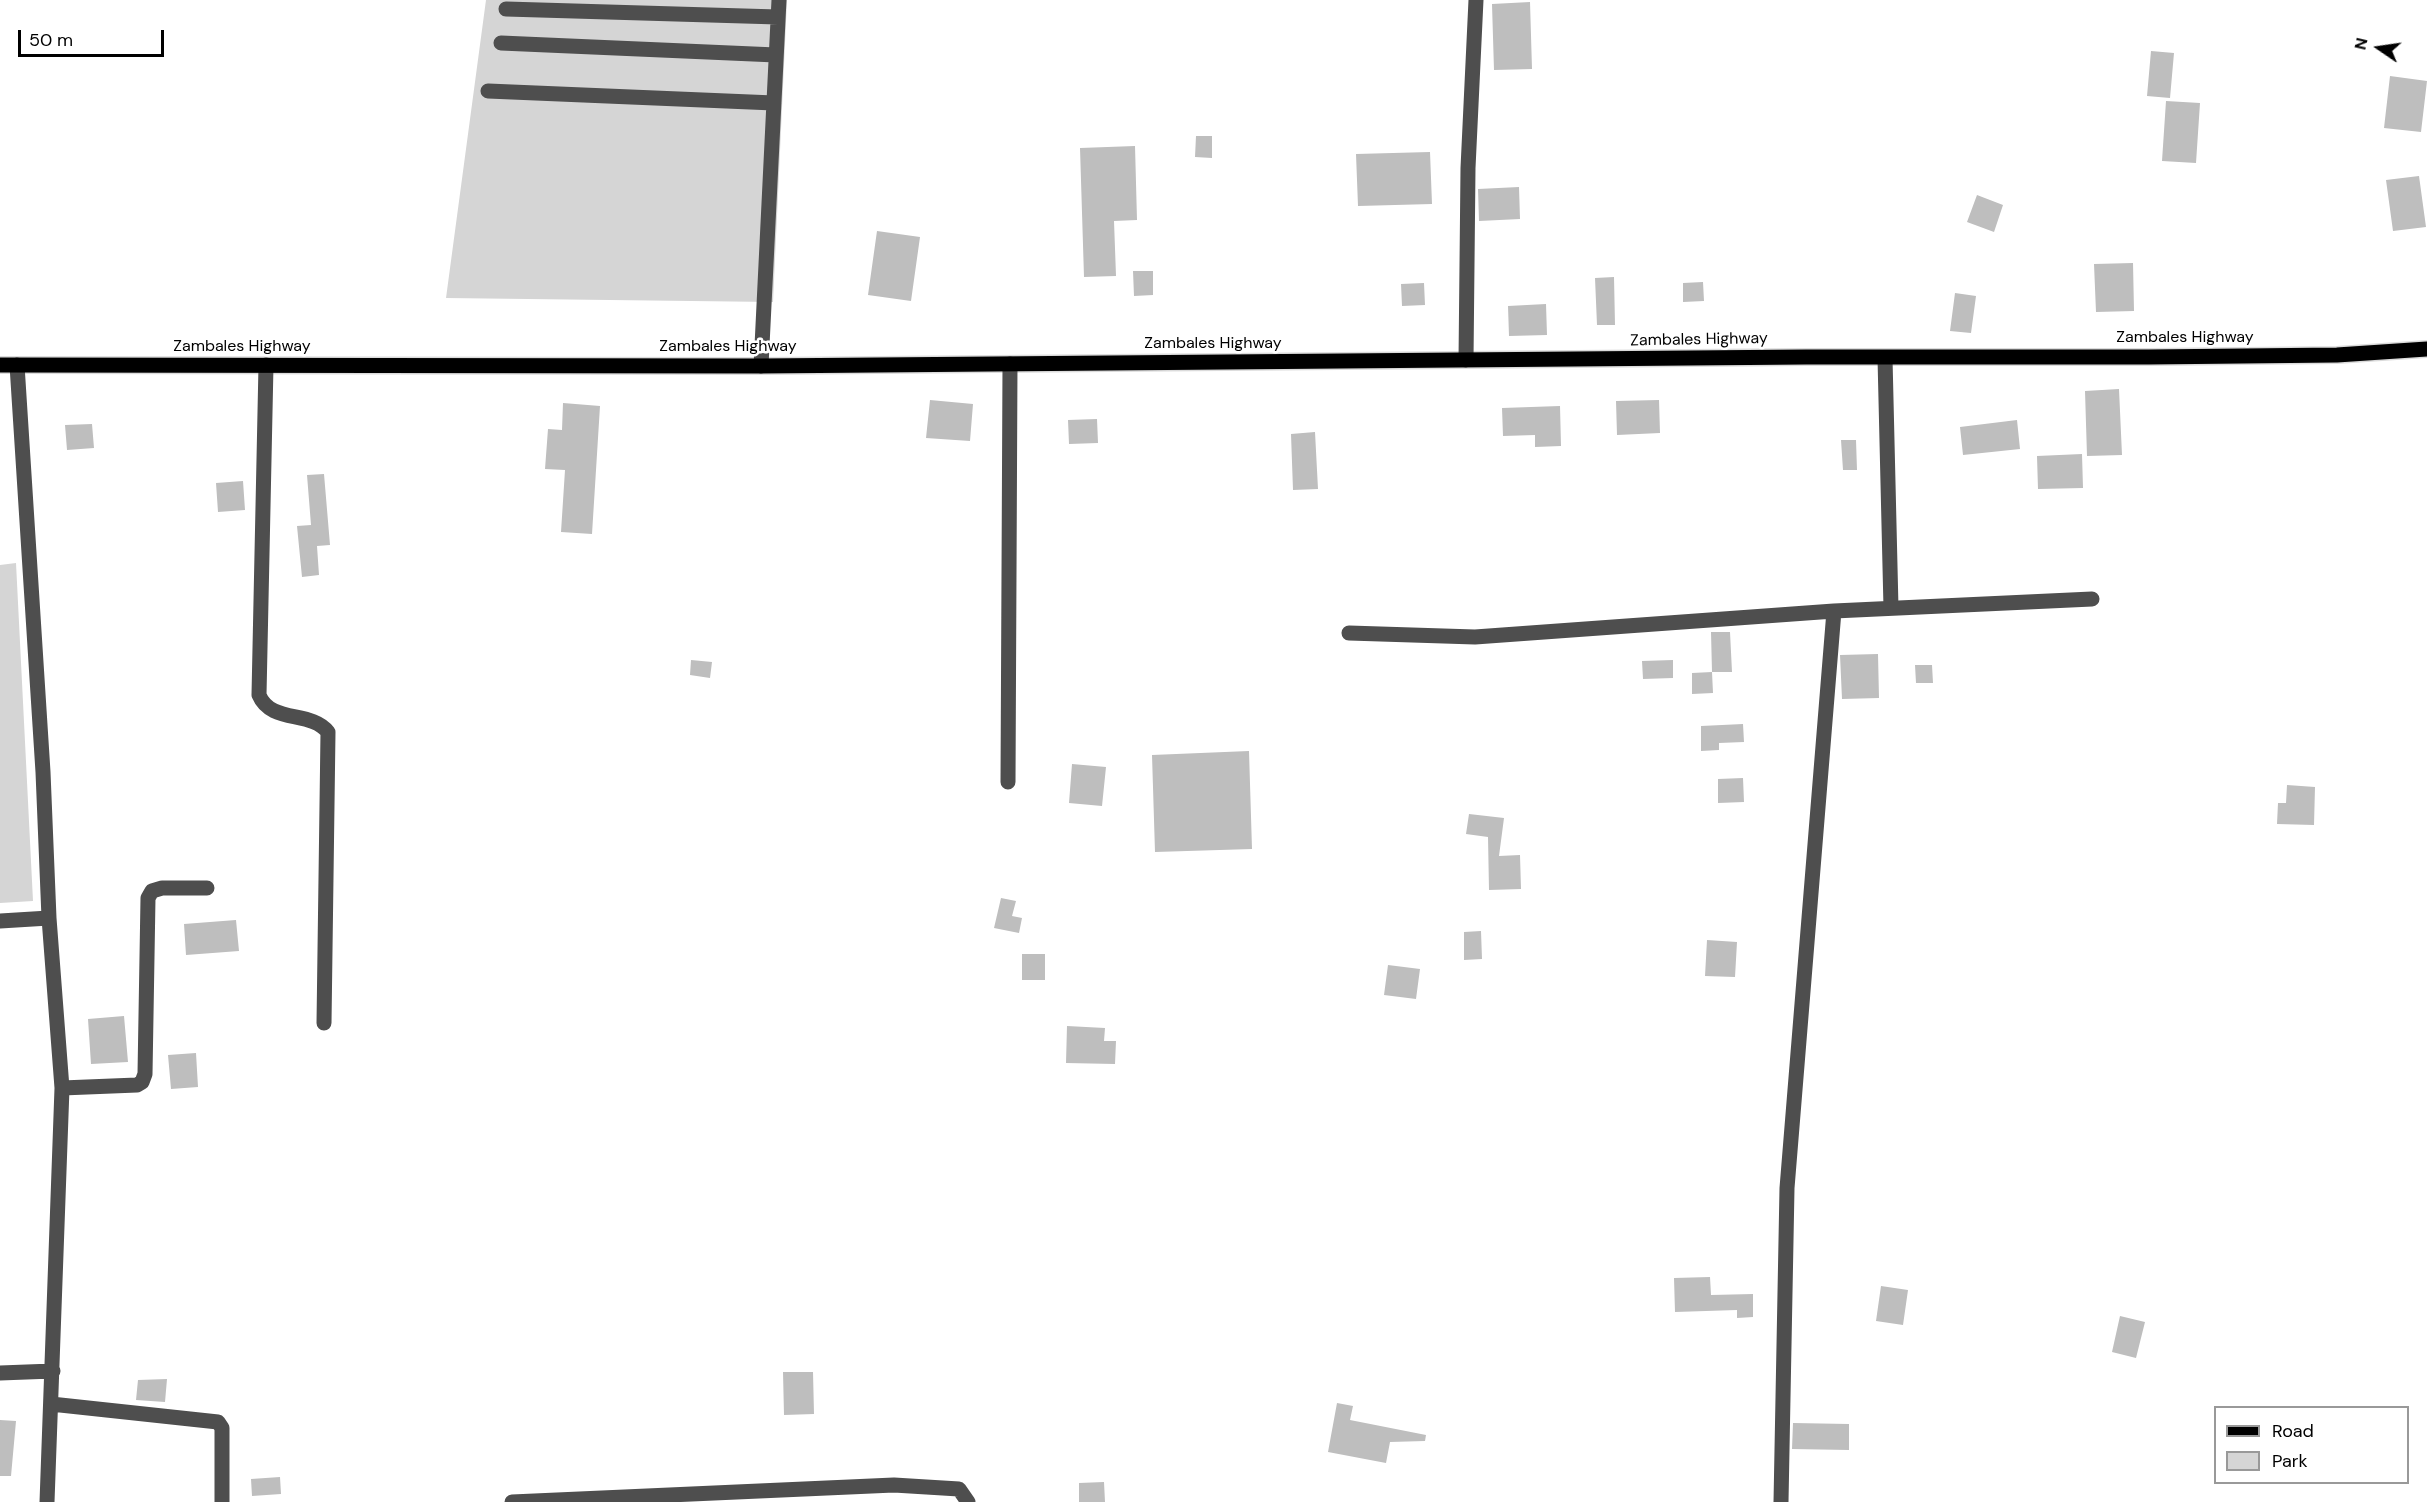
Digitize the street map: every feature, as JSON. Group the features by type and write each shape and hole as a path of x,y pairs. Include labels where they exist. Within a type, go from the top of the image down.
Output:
{"main road":[{"name":"Zambales Highway","path":"0,365 761,366 2337,355 2427,349"}],"street":[{"path":"761,366 779,0"},
{"path":"1466,360 1468,168 1476,0"},
{"path":"506,9 778,17"},
{"path":"501,43 776,55"},
{"path":"488,91 774,103"},
{"path":"1885,358 1891,608"},
{"path":"1008,782 1010,364"},
{"path":"17,365 44,772 49,918 62,1088 47,1502"},
{"path":"266,365 259,695 263,705 270,711 322,724 328,732 324,1023"},
{"path":"1349,633 1475,638 1834,611 2092,599"},
{"path":"1781,1502 1787,1188 1834,611"},
{"path":"62,1088 137,1085 142,1082 145,1074 148,898 152,891 162,888 207,888"},
{"path":"0,921 49,918"},
{"path":"0,1373 53,1371"},
{"path":"51,1404 218,1422 222,1428 222,1502"},
{"path":"512,1502 894,1485 959,1489 968,1502"}],"green space":[{"path":"486,0 787,0 773,302 446,298"},
{"path":"16,563 33,901 0,903 0,565"}],"building":[{"path":"1530,2 1532,69 1494,70 1492,4"},
{"path":"2151,51 2174,53 2170,98 2147,96"},
{"path":"2390,76 2427,81 2421,132 2384,128"},
{"path":"2166,101 2200,103 2196,163 2162,161"},
{"path":"1196,136 1212,136 1212,158 1195,157"},
{"path":"1135,146 1137,220 1114,221 1116,276 1084,277 1080,148"},
{"path":"1430,152 1432,204 1358,206 1356,154"},
{"path":"2419,176 2426,227 2393,231 2386,180"},
{"path":"1519,187 1520,219 1479,221 1478,189"},
{"path":"1977,195 2003,205 1994,232 1967,222"},
{"path":"877,231 920,237 911,301 868,295"},
{"path":"2133,263 2134,311 2096,312 2094,264"},
{"path":"1133,271 1153,271 1153,295 1134,296"},
{"path":"1614,277 1615,325 1597,325 1595,278"},
{"path":"1703,282 1704,301 1683,302 1683,283"},
{"path":"1424,283 1425,305 1402,306 1401,284"},
{"path":"1955,293 1976,296 1971,333 1950,331"},
{"path":"1546,304 1547,335 1509,336 1508,306"},
{"path":"2119,389 2122,455 2087,456 2085,391"},
{"path":"930,400 973,404 970,441 926,438"},
{"path":"1659,400 1660,433 1617,435 1616,401"},
{"path":"563,403 600,406 592,534 561,532 565,470 545,469 548,429 562,430"},
{"path":"1560,406 1561,446 1535,447 1535,435 1503,436 1502,408"},
{"path":"1097,419 1098,443 1069,444 1068,420"},
{"path":"2017,420 2020,449 1963,455 1960,427"},
{"path":"92,424 94,448 67,450 65,425"},
{"path":"1315,432 1318,489 1293,490 1291,434"},
{"path":"1841,440 1856,440 1857,470 1843,470"},
{"path":"2082,454 2083,488 2038,489 2037,456"},
{"path":"324,474 330,545 317,546 319,575 302,577 297,526 311,525 307,475"},
{"path":"243,481 245,510 218,512 216,483"},
{"path":"1711,632 1730,632 1732,672 1712,672"},
{"path":"1878,654 1879,698 1842,699 1840,655"},
{"path":"691,660 712,662 710,678 690,675"},
{"path":"1673,660 1673,678 1643,679 1642,661"},
{"path":"1915,665 1932,665 1933,683 1916,683"},
{"path":"1712,672 1713,693 1692,694 1692,673"},
{"path":"1743,724 1744,742 1719,743 1719,750 1701,751 1701,726"},
{"path":"1249,751 1252,849 1155,852 1152,755"},
{"path":"1072,764 1106,767 1102,806 1069,803"},
{"path":"1743,778 1744,802 1718,803 1718,779"},
{"path":"2287,785 2315,787 2314,825 2277,824 2278,803 2286,803"},
{"path":"1469,814 1504,818 1499,856 1520,855 1521,889 1489,890 1488,837 1466,834"},
{"path":"1001,898 1016,901 1012,916 1022,918 1019,933 994,928"},
{"path":"236,920 239,951 186,955 184,924"},
{"path":"1481,931 1482,959 1464,960 1464,932"},
{"path":"1707,940 1737,942 1735,977 1705,976"},
{"path":"1022,954 1045,954 1045,980 1022,980"},
{"path":"1388,965 1420,969 1416,999 1384,995"},
{"path":"124,1016 128,1062 91,1064 88,1019"},
{"path":"1067,1026 1105,1028 1104,1041 1116,1041 1115,1064 1066,1063"},
{"path":"196,1053 198,1087 171,1089 168,1055"},
{"path":"1710,1277 1711,1295 1753,1294 1753,1317 1737,1318 1737,1310 1675,1312 1674,1278"},
{"path":"1881,1286 1908,1290 1903,1325 1876,1321"},
{"path":"2120,1316 2145,1322 2136,1358 2112,1352"},
{"path":"783,1372 813,1372 814,1414 784,1415"},
{"path":"167,1379 165,1402 136,1400 138,1380"},
{"path":"1337,1403 1353,1406 1350,1420 1426,1435 1425,1441 1390,1442 1386,1463 1328,1452"},
{"path":"0,1420 16,1421 11,1476 0,1476"},
{"path":"1793,1423 1849,1424 1849,1450 1792,1449"},
{"path":"280,1477 281,1494 252,1496 251,1479"},
{"path":"1104,1482 1105,1502 1079,1502 1079,1483"}]}
